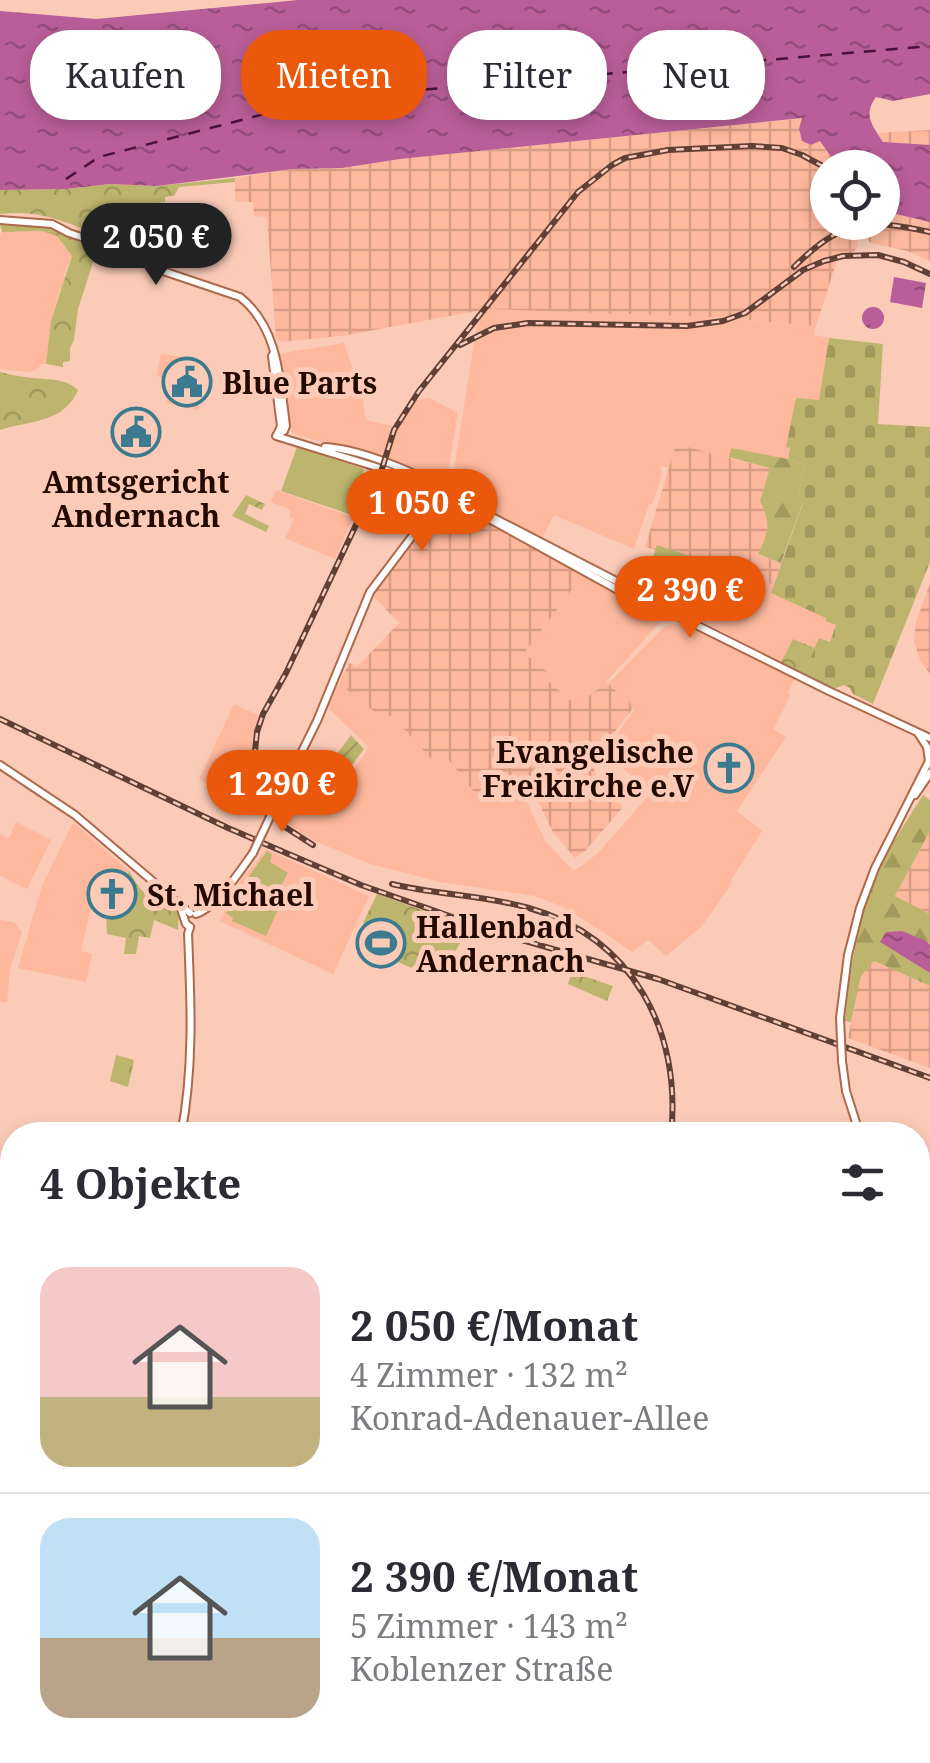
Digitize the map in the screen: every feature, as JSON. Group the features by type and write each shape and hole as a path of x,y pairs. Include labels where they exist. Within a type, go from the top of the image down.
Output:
{"street":[{"path":"0,220 52,224 163,271 240,297 262,320 276,356 286,426 289,433 303,440"},
{"path":"274,353 282,426 278,434"},
{"path":"278,434 286,426"},
{"path":"278,434 341,448 437,485 646,601 930,738"},
{"path":"278,434 444,494 628,596 646,601"},
{"path":"190,927 186,924 192,915 212,906 253,852 317,721 370,592 444,494"},
{"path":"911,800 930,760 917,732"},
{"path":"0,765 67,809 176,901 192,915 196,926 190,927"},
{"path":"856,1122 842,1062 840,1018 848,955 874,868 911,800 930,774"},
{"path":"184,1122 190,1060 190,927"}],"shaded area":[{"path":"804,118 799,129 802,141 811,145 820,141 826,150 810,150 810,240 857,240 858,245 851,257 837,260 816,326 715,317 488,309 347,335 282,342 276,339 267,217 254,216 253,202 237,202 235,178"},
{"path":"930,130 930,145 889,144 877,133"},
{"path":"900,215 930,222 930,261 868,240 900,240"},
{"path":"41,231 57,236 72,256 51,321 46,364 30,372 0,369 0,236 2,232"},
{"path":"488,309 687,315 816,326 814,335 829,338 819,401 796,399 788,459 732,449 729,457 676,445 670,468 660,466 660,482 634,549 554,515 541,540 451,488 477,325"},
{"path":"344,343 366,420 397,427 417,400 429,398 458,413 446,485 379,459 292,433 278,354"},
{"path":"161,354 195,359 195,363 202,365 198,387 203,389 198,410 166,403 168,379 157,376"},
{"path":"676,444 770,468 760,501 768,518 767,536 758,554 781,563 774,585 658,546 656,550 645,547"},
{"path":"276,490 353,517 335,559 285,538 294,519 289,517 291,510 271,502"},
{"path":"446,497 583,575 524,653 549,673 546,679 577,706 606,682 634,707 602,748 594,772 623,807 575,858 553,832 525,775 481,801 444,754 434,762 391,715 384,719 366,701 339,684 349,663 358,666 399,623 372,595"},
{"path":"702,561 774,585 771,593 827,618 836,625 830,642 819,638 815,648 793,639 781,662 682,611"},
{"path":"583,575 659,614 660,622 606,682 577,706 545,678 549,673 523,654"},
{"path":"930,583 930,674 914,641 916,622"},
{"path":"680,623 795,679 773,729 786,737 737,811 762,831 701,927 666,956 648,940 632,952 561,906 535,896 440,882 371,864 317,842 297,831 279,814 307,754 336,796 369,747 327,707 339,684 391,714 434,761 443,753 481,801 516,780 546,842 574,871 597,854 658,785 650,792 604,752 635,709 608,684 664,627"},
{"path":"234,704 264,718 256,761 272,805 265,817 199,779"},
{"path":"16,822 51,840 27,889 0,876 0,834 9,838"},
{"path":"73,822 129,871 115,912 91,907 81,951 92,954 86,982 18,968 42,886"},
{"path":"930,831 930,914 895,896"},
{"path":"266,849 369,896 333,974 220,921 234,890"},
{"path":"0,920 14,922 22,932 10,968 7,1003 0,1001"},
{"path":"874,961 930,986 930,1068 848,1038 861,976"}],"green space":[{"path":"235,178 235,182 179,187 174,196 165,197 165,202 126,207 127,217 118,215 106,237 42,216 0,214 0,190 110,184 157,186"},
{"path":"0,224 46,226 98,247 78,309 70,361 63,362 63,367 46,364 51,321 72,256 57,236 41,231 2,232"},
{"path":"829,338 883,344 878,424 930,427 930,562 873,704 844,685 833,689 803,674 819,638 830,642 836,625 771,593 803,503 797,499 805,465 788,459 790,448 786,447 796,398 819,400"},
{"path":"0,372 63,381 78,390 72,401 55,415 0,430"},
{"path":"297,447 364,469 349,514 281,491"},
{"path":"731,448 805,465 797,499 803,502 781,563 758,554 767,528 760,501 770,468 729,457"},
{"path":"246,495 265,504 262,510 249,504 245,514 269,526 266,532 232,516"},
{"path":"657,545 702,560 682,611 642,591"},
{"path":"793,639 815,648 803,674 781,662"},
{"path":"351,735 364,749 334,789 315,763 332,761"},
{"path":"923,795 930,800 930,831 895,896 930,914 930,945 926,941 881,942 930,973 930,986 874,961 861,976 851,1022 845,1021 854,954 871,889 890,848"},
{"path":"267,851 272,854 270,862 288,873 281,886 285,894 266,936 232,921 226,913"},
{"path":"129,871 144,892 167,898 179,914 178,930 154,920 150,938 139,936 136,954 124,954 126,938 107,934 106,913 116,912"},
{"path":"377,894 467,926 450,960 427,950 416,970 398,962 402,941 363,923"},
{"path":"572,972 613,986 607,1001 568,984"},
{"path":"116,1055 134,1060 128,1087 110,1081"}],"water":[{"path":"298,0 930,0 930,94 893,101 876,97 870,115 883,142 930,145 930,222 900,215 900,150 826,150 820,141 811,145 802,141 802,118 157,186 110,184 0,190 0,11 96,19"},
{"path":"894,277 926,283 922,308 890,302"},
{"path":"873,307 881,310 881,326 873,329 865,326 862,318 865,310"},
{"path":"902,931 930,945 930,973 880,942 886,932"}],"ferry route":[{"path":"66,179 99,157 326,98 930,46"}],"railway":[{"path":"313,845 285,827 265,800 254,761 257,732 381,472 394,430 419,391 578,192 612,165 625,158 668,150 752,146 782,148 810,159"},
{"path":"794,267 826,240 856,227 889,225 930,232"},
{"path":"460,345 494,328 528,323 687,326 723,321 745,313 803,270 843,256 878,255 930,274"},
{"path":"0,719 228,828 361,885 501,934 658,979 930,1078"},
{"path":"392,884 529,908 565,922 597,941 623,966 658,1025 668,1060 671,1122"}],"place":[{"name":"Blue Parts","path":"187,382"},
{"name":"Amtsgericht Andernach","path":"136,432"},
{"name":"Evangelische Freikirche e.V","path":"729,768"},
{"name":"St. Michael","path":"112,894"},
{"name":"Hallenbad Andernach","path":"381,943"}]}
